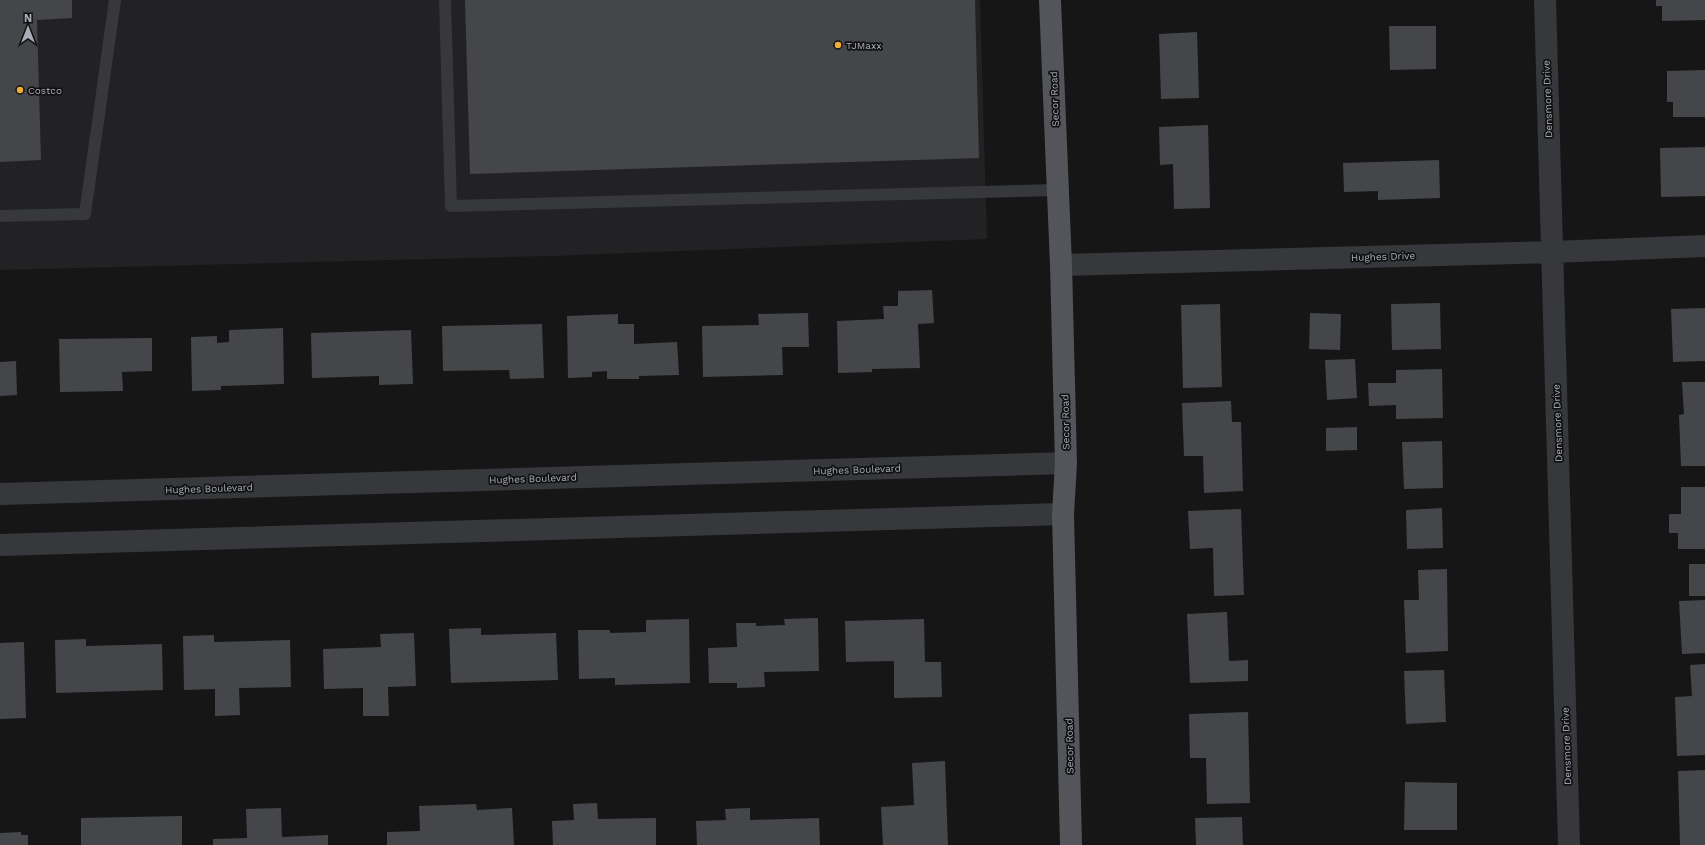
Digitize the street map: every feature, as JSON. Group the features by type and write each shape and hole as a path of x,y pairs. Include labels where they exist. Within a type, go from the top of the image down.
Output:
{"main road":[{"name":"Secor Road","path":"1050,0 1061,265 1066,463 1063,514 1071,845"}],"street":[{"name":"Densmore Drive","path":"1544,0 1569,845"},
{"name":"Hughes Drive","path":"1061,265 1552,252 1705,246"},
{"name":"Hughes Boulevard","path":"0,494 1066,463"},
{"path":"0,545 1063,514"}],"lane":[{"path":"0,216 85,214 115,0"},
{"path":"446,0 451,206 1057,190"}],"shaded area":[{"path":"0,0 980,0 987,239 552,256 0,270"}],"building":[{"name":"Costco","path":"0,0 72,0 72,18 37,20 41,160 0,162"},
{"path":"465,0 975,0 979,158 470,174"},
{"path":"1656,0 1705,0 1705,20 1662,21 1662,6 1656,6"},
{"path":"1389,26 1436,26 1436,69 1390,70"},
{"path":"1197,32 1199,98 1161,99 1159,34"},
{"path":"1705,70 1705,117 1673,117 1673,102 1667,102 1667,71"},
{"path":"1208,125 1210,208 1174,209 1173,164 1160,165 1159,127"},
{"path":"1705,147 1705,196 1661,197 1660,148"},
{"path":"1439,160 1440,198 1378,200 1378,191 1344,192 1343,163"},
{"path":"932,290 934,323 918,324 920,368 872,369 872,372 838,373 837,321 884,319 883,306 898,306 898,291"},
{"path":"1440,303 1441,349 1392,350 1391,304"},
{"path":"1220,304 1222,387 1183,388 1181,305"},
{"path":"1705,308 1705,361 1673,362 1671,309"},
{"path":"808,313 809,347 782,347 783,375 703,377 702,326 759,325 758,314"},
{"path":"1310,313 1341,314 1340,350 1309,349"},
{"path":"618,314 618,324 634,324 634,344 677,342 679,375 639,376 639,379 607,379 607,371 592,372 592,377 568,378 567,316"},
{"path":"542,324 544,378 510,379 509,370 443,371 442,326"},
{"path":"283,328 284,384 221,386 221,390 192,391 191,337 217,336 217,343 229,342 229,330"},
{"path":"411,330 413,384 379,385 379,376 312,378 311,333"},
{"path":"152,338 152,371 122,372 123,391 60,392 59,339"},
{"path":"1355,359 1357,398 1327,400 1325,360"},
{"path":"16,361 17,395 0,396 0,362"},
{"path":"1442,369 1443,418 1396,419 1396,405 1369,406 1368,383 1396,383 1396,370"},
{"path":"1682,382 1705,382 1705,466 1681,466 1679,415 1684,414"},
{"path":"1231,401 1232,422 1241,422 1243,491 1204,493 1203,456 1184,456 1182,403"},
{"path":"1357,427 1357,450 1326,451 1326,428"},
{"path":"1442,441 1443,488 1404,489 1402,442"},
{"path":"1681,487 1705,487 1705,549 1678,549 1678,533 1669,533 1669,514 1681,514"},
{"path":"1442,508 1443,548 1407,549 1406,510"},
{"path":"1241,509 1244,595 1214,596 1213,548 1190,549 1188,511"},
{"path":"1689,564 1705,564 1705,596 1689,596"},
{"path":"1447,569 1448,651 1406,653 1404,600 1419,600 1418,570"},
{"path":"1705,600 1705,653 1682,654 1679,601"},
{"path":"1227,612 1229,661 1248,660 1248,681 1190,683 1187,614"},
{"path":"818,618 819,671 764,672 765,687 737,688 737,683 709,683 708,648 737,647 736,623 756,623 756,626 785,625 784,619"},
{"path":"689,619 690,683 615,685 615,678 579,679 578,630 610,630 610,633 646,632 646,620"},
{"path":"924,619 925,662 941,662 942,697 894,698 894,661 846,662 845,621"},
{"path":"481,628 481,635 556,633 558,680 451,683 449,629"},
{"path":"414,633 416,686 388,687 389,716 363,716 363,688 324,689 323,649 381,647 380,634"},
{"path":"214,635 214,642 290,640 291,687 239,688 240,715 215,716 215,689 184,690 183,636"},
{"path":"86,639 86,646 162,644 163,690 56,693 55,640"},
{"path":"24,642 26,718 0,719 0,643"},
{"path":"1705,664 1705,755 1677,756 1675,697 1692,696 1690,665"},
{"path":"1444,670 1446,722 1406,724 1404,671"},
{"path":"1248,712 1250,803 1207,804 1206,758 1190,758 1189,714"},
{"path":"945,761 948,845 883,845 881,807 914,805 912,763"},
{"path":"1705,770 1705,845 1680,845 1678,771"},
{"path":"1405,782 1457,783 1457,830 1404,830"},
{"path":"597,803 598,819 656,818 656,845 553,845 552,821 574,820 573,804"},
{"path":"476,804 477,810 512,808 514,845 387,845 387,832 420,831 419,806"},
{"path":"281,808 282,837 328,835 328,845 213,845 213,839 247,838 246,809"},
{"path":"750,808 750,820 819,818 820,845 697,845 696,821 726,820 725,809"},
{"path":"182,816 182,845 81,845 81,818"},
{"path":"1242,817 1243,845 1196,845 1195,818"},
{"path":"21,832 21,835 28,835 28,845 0,845 0,833"}],"place":[{"name":"TJMaxx","path":"838,45"},
{"name":"Costco","path":"20,90"}]}
